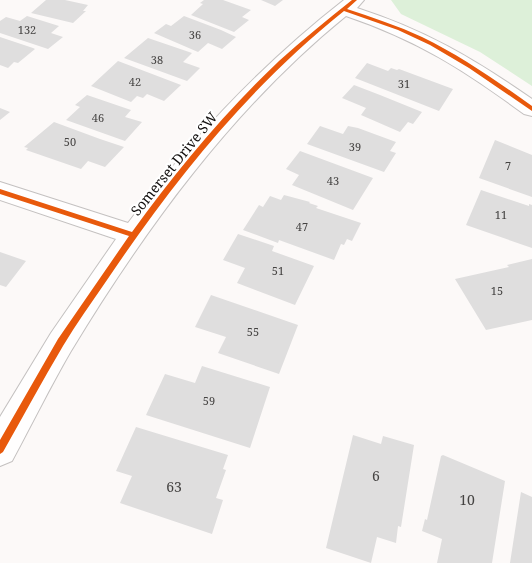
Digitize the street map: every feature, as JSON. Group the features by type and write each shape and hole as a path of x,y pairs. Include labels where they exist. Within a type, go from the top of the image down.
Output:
{"street":[{"path":"349,4 376,20 431,44 492,80 532,109"},
{"name":"Somerset Drive SW","path":"0,449 56,349 133,234 188,162 232,112 296,49 349,4"},
{"path":"0,191 133,234"}],"green space":[{"path":"391,0 532,0 532,86 480,52 401,14"}],"building":[{"path":"46,0 65,0 88,5 83,11 86,11 73,23 31,13"},
{"path":"204,0 223,0 251,10 242,17 249,20 234,32 191,15 203,4 200,3"},
{"path":"261,0 283,0 275,6"},
{"path":"27,16 59,26 51,33 63,37 48,49 0,33 0,21 6,17 20,21"},
{"path":"184,16 236,37 222,49 208,43 198,52 154,33 166,24 171,26"},
{"path":"0,37 35,49 18,63 14,62 8,68 0,65"},
{"path":"148,38 192,53 183,62 200,68 187,81 124,58"},
{"path":"118,61 181,85 164,101 147,94 143,98 137,96 131,102 91,86"},
{"path":"367,63 388,71 391,68 399,69 453,89 439,111 355,78"},
{"path":"354,85 422,112 413,124 408,122 400,132 361,115 366,108 342,98"},
{"path":"87,95 131,110 125,117 142,122 125,141 66,120 80,107 75,105"},
{"path":"0,108 10,112 0,120"},
{"path":"54,122 124,147 105,167 88,161 81,169 26,150 28,148 24,147"},
{"path":"320,126 343,134 348,126 358,128 396,142 390,151 396,153 384,172 307,144"},
{"path":"495,140 532,155 532,197 479,178"},
{"path":"300,151 373,178 353,210 292,185 299,175 286,169"},
{"path":"481,190 529,206 529,204 532,205 532,248 466,225"},
{"path":"284,195 310,202 318,206 316,208 361,223 352,241 347,239 344,245 341,244 334,260 279,240 278,243 243,230 259,205 263,207 270,196 281,200"},
{"path":"238,234 274,246 272,251 314,266 295,305 237,283 245,268 223,260"},
{"path":"0,252 26,261 6,287 0,285"},
{"path":"532,259 532,320 486,330 455,279 509,267 507,265"},
{"path":"211,295 298,325 279,374 218,353 226,337 195,327"},
{"path":"202,366 270,387 250,448 146,415 165,374 195,383"},
{"path":"136,427 228,455 223,469 226,470 216,498 223,500 212,534 120,503 132,476 116,471"},
{"path":"353,435 381,444 383,436 414,445 401,527 398,526 396,543 377,537 371,563 326,548"},
{"path":"443,455 505,481 492,563 437,563 442,539 422,531 425,519 427,520 441,456"},
{"path":"521,492 532,497 532,563 510,563"}],"cycle path":[{"path":"0,449 41,374 66,334 125,247 183,169 214,132 281,63 317,30 355,0"},
{"path":"343,9 399,29 432,44 496,83 532,109"},
{"path":"0,191 133,235"}]}
